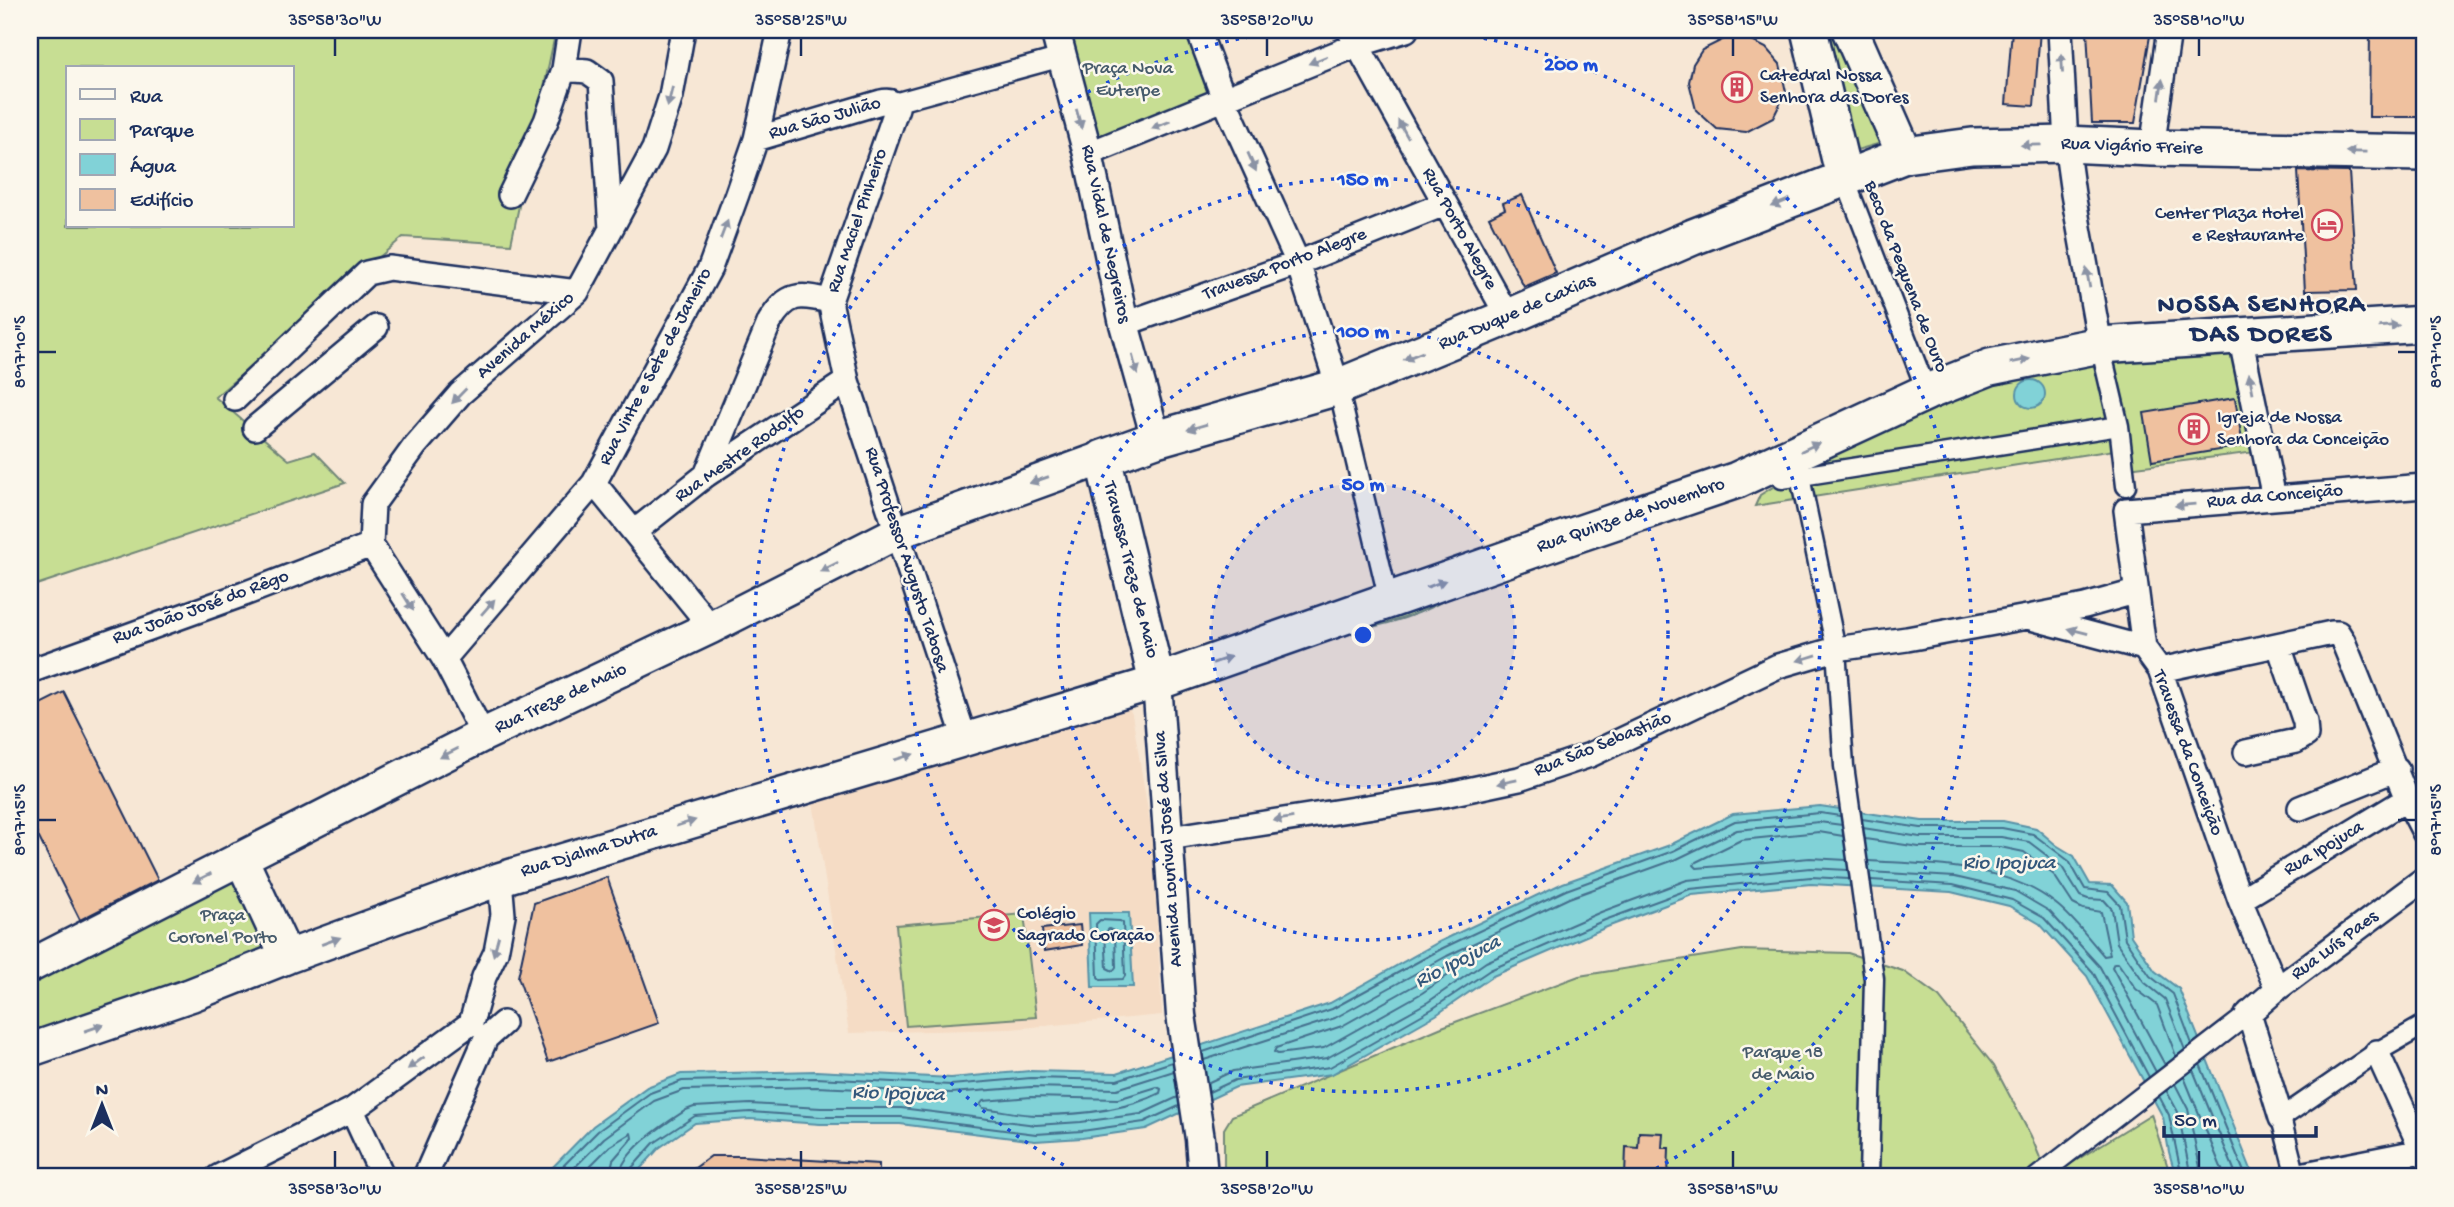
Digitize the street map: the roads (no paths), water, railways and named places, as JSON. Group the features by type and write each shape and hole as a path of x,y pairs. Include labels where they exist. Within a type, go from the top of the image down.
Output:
{"main road":[{"path":"1809,30 1844,177"},
{"path":"1850,30 1905,155"},
{"name":"Rua Vigário Freire","path":"1844,177 1905,155 1972,146 2066,144 2424,153"},
{"name":"Rua Duque de Caxias","path":"1103,458 1156,439 1338,387 1693,237 1844,177"},
{"name":"Rua Quinze de Novembro","path":"1157,682 1737,480 1927,391 1990,367 2100,345 2424,324"},
{"name":"Rua Treze de Maio","path":"30,966 483,735 711,627 896,533 1103,458"},
{"name":"Travessa Treze de Maio","path":"1103,458 1157,682"},
{"name":"Rua Djalma Dutra","path":"30,1050 191,995 499,879 1157,682"},
{"path":"242,858 287,957"}],"street":[{"path":"510,195 545,121 564,69 570,30"},
{"name":"Avenida México","path":"371,545 373,504 415,446 460,394 577,292 654,149 671,96 683,30"},
{"name":"Rua Vinte e Sete de Janeiro","path":"444,659 594,483 710,268 756,139 780,30"},
{"name":"Rua Vidal de Negreiros","path":"1055,30 1088,154 1124,324 1156,439"},
{"path":"1198,30 1224,99 1298,263 1338,387 1389,601"},
{"path":"1088,154 1224,99 1353,37 1406,30"},
{"path":"2060,30 2066,144 2073,194 2100,345 2119,426 2126,486"},
{"path":"2152,148 2169,30"},
{"name":"Rua Porto Alegre","path":"1353,37 1508,317"},
{"path":"894,103 1062,57"},
{"path":"564,69 587,71 601,81 611,229"},
{"name":"Rua São Julião","path":"756,139 881,102 889,100 894,103"},
{"name":"Rua Maciel Pinheiro","path":"847,381 830,301 896,114 894,103"},
{"name":"Beco da Pequena de Ouro","path":"1844,177 1927,391"},
{"name":"Travessa Porto Alegre","path":"1124,324 1298,263 1444,204"},
{"path":"235,399 367,273 378,269 389,268 577,292"},
{"path":"706,475 770,321 779,307 788,299 801,295 830,301"},
{"path":"255,428 376,327"},
{"path":"2240,336 2274,498"},
{"name":"Rua Mestre Rodolfo","path":"634,532 706,475 847,381"},
{"name":"Rua Professor Augusto Tabosa","path":"847,381 965,739"},
{"path":"1869,1177 1874,979 1844,766 1836,649 1791,478 2119,426"},
{"path":"594,483 711,627"},
{"path":"2418,485 2424,505"},
{"name":"Rua da Conceição","path":"2126,510 2418,485"},
{"name":"Travessa da Conceição","path":"2126,510 2144,648 2161,670 2240,900 2277,989"},
{"path":"371,545 444,659 483,735"},
{"name":"Rua João José do Rêgo","path":"30,671 371,545"},
{"name":"Rua São Sebastião","path":"1169,838 1444,794 1519,779 1590,755 1778,666 1836,649 1908,639 2085,606 2135,592"},
{"name":"Rua São Sebastião","path":"2027,617 2144,648"},
{"path":"2161,670 2214,657 2338,634 2343,640 2397,769 2407,799 2424,832"},
{"path":"2246,752 2296,741 2306,735 2305,722 2279,646"},
{"name":"Avenida Lourival José da Silva","path":"1157,682 1182,1018 1203,1177"},
{"path":"2300,808 2397,769"},
{"name":"Rua Ipojuca","path":"2240,900 2407,799"},
{"path":"218,1177 352,1110 471,1023 484,977 495,952 503,915 499,879"},
{"name":"Rua Luís Paes","path":"2248,1014 2277,989 2424,879"},
{"path":"2037,1177 2248,1014 2281,1118 2296,1177 2423,1153 2377,1052"},
{"path":"425,1177 486,1038 503,1023"},
{"path":"2281,1118 2377,1052 2424,1026"},
{"path":"352,1110 383,1177"}],"water":[{"path":"2031,380 2041,384 2045,394 2041,404 2031,408 2021,404 2017,394 2021,384"},
{"name":"Rio Ipojuca","path":"1820,806 1922,821 2003,821 2036,828 2074,856 2090,884 2112,885 2127,902 2131,936 2155,971 2179,989 2254,1177 2176,1177 2163,1117 2087,976 2040,924 2009,906 1951,892 1811,884 1692,895 1607,927 1493,976 1436,1015 1332,1074 1236,1087 1146,1129 1035,1141 900,1124 820,1124 750,1119 695,1123 659,1148 633,1177 543,1177 593,1126 647,1087 681,1074 816,1071 951,1078 1030,1071 1117,1073 1330,1003 1439,942 1563,883 1670,845 1733,814"},
{"path":"1089,913 1129,913 1133,987 1092,987"}],"place":[{"name":"Catedral Nossa Senhora das Dores","path":"1737,87"},
{"name":"Center Plaza Hotel e Restaurante","path":"2327,225"},
{"name":"Igreja de Nossa Senhora da Conceição","path":"2194,429"},
{"name":"Colégio Sagrado Coração","path":"994,925"}],"district":[{"name":"NOSSA SENHORA DAS DORES","path":"2262,321"}],"park label":[{"name":"Praça Nova Euterpe","path":"1128,80"},
{"name":"Praça Coronel Porto","path":"223,927"},
{"name":"Parque 18 de Maio","path":"1783,1064"}]}
